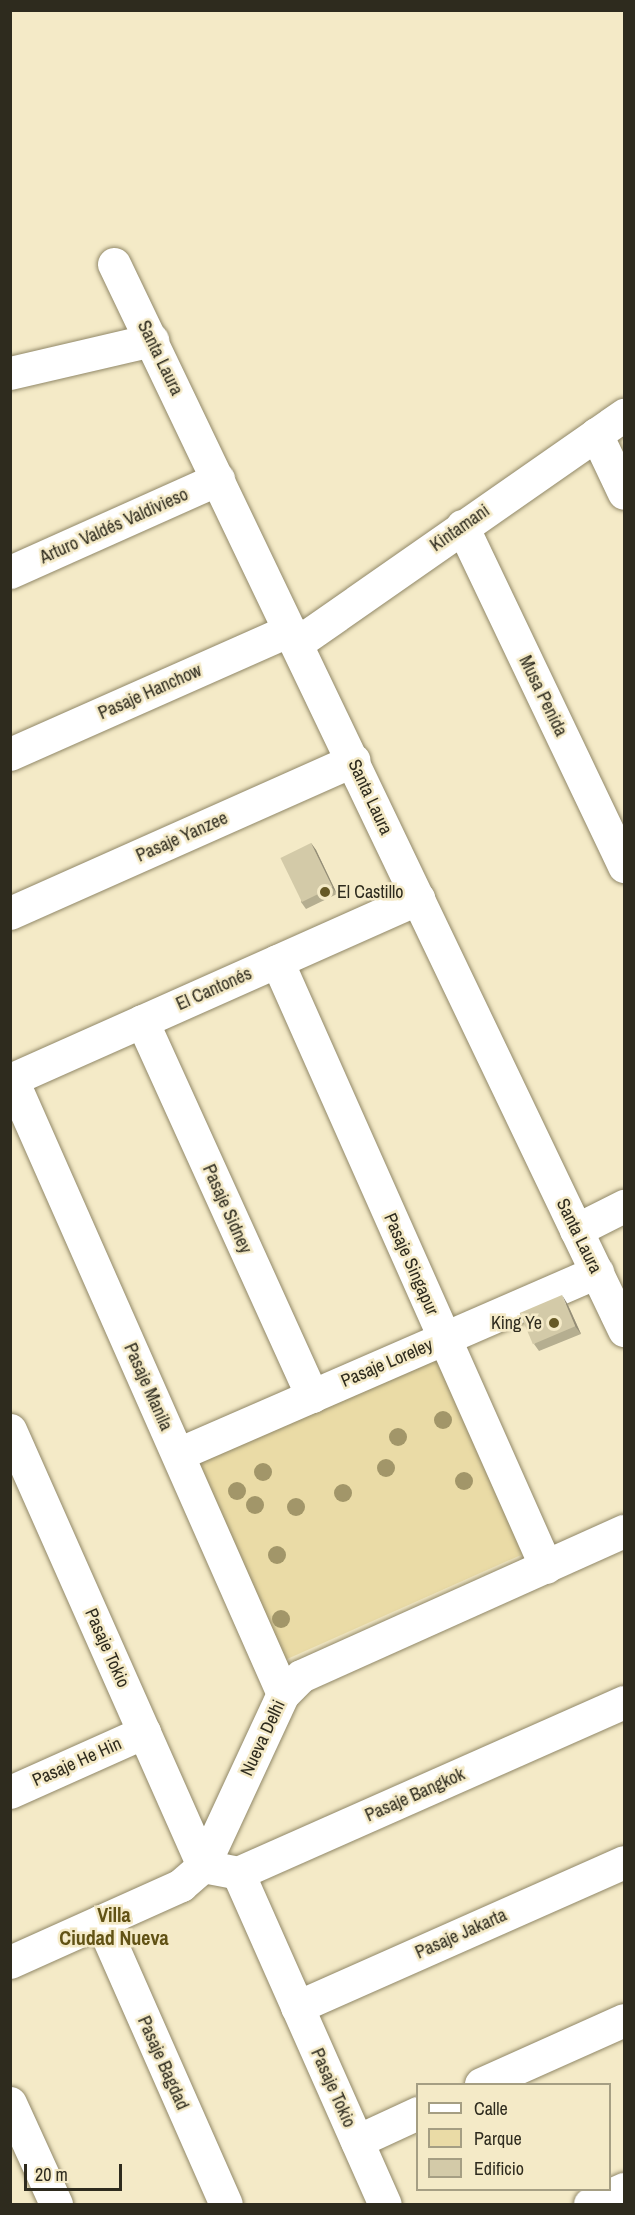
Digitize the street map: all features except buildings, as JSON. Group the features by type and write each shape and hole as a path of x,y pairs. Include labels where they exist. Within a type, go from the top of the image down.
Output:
{"street":[{"name":"Santa Laura","path":"114,264 624,1330"},
{"path":"10,373 152,340"},
{"name":"Kintamani","path":"293,636 462,526 624,415"},
{"path":"596,434 624,493"},
{"name":"Arturo Valdés Valdivieso","path":"10,572 218,479"},
{"name":"Musa Penida","path":"462,526 624,866"},
{"name":"Pasaje Hanchow","path":"10,754 293,636"},
{"name":"Pasaje Yanzee","path":"10,913 352,760"},
{"name":"El Cantonés","path":"11,1080 418,897"},
{"name":"Pasaje Singapur","path":"276,961 546,1567"},
{"name":"Pasaje Sidney","path":"142,1021 312,1396"},
{"name":"Pasaje Manila","path":"11,1080 283,1694"},
{"path":"576,1230 624,1206"},
{"name":"Pasaje Loreley","path":"178,1455 597,1272"},
{"name":"Pasaje Tokio","path":"10,1430 203,1866"},
{"name":"Nueva Delhi","path":"10,1962 181,1885 203,1866 283,1694 301,1676 624,1530"},
{"name":"Pasaje Bangkok","path":"238,1873 624,1702"},
{"name":"Pasaje He Hin","path":"11,1790 144,1732"},
{"name":"Pasaje Jakarta","path":"297,2007 624,1862"},
{"path":"203,1866 238,1873"},
{"name":"Pasaje Tokio","path":"238,1873 385,2205"},
{"name":"Pasaje Bagdad","path":"101,1921 226,2205"},
{"path":"485,2083 624,2020"},
{"path":"10,2103 56,2205"},
{"path":"357,2140 416,2113"},
{"path":"590,2205 624,2189"}],"green space":[{"path":"438,1350 528,1552 282,1661 192,1459"}],"place":[{"name":"El Castillo","path":"325,892"},
{"name":"King Ye","path":"554,1323"}],"district":[{"name":"Villa Ciudad Nueva","path":"114,1926"}]}
